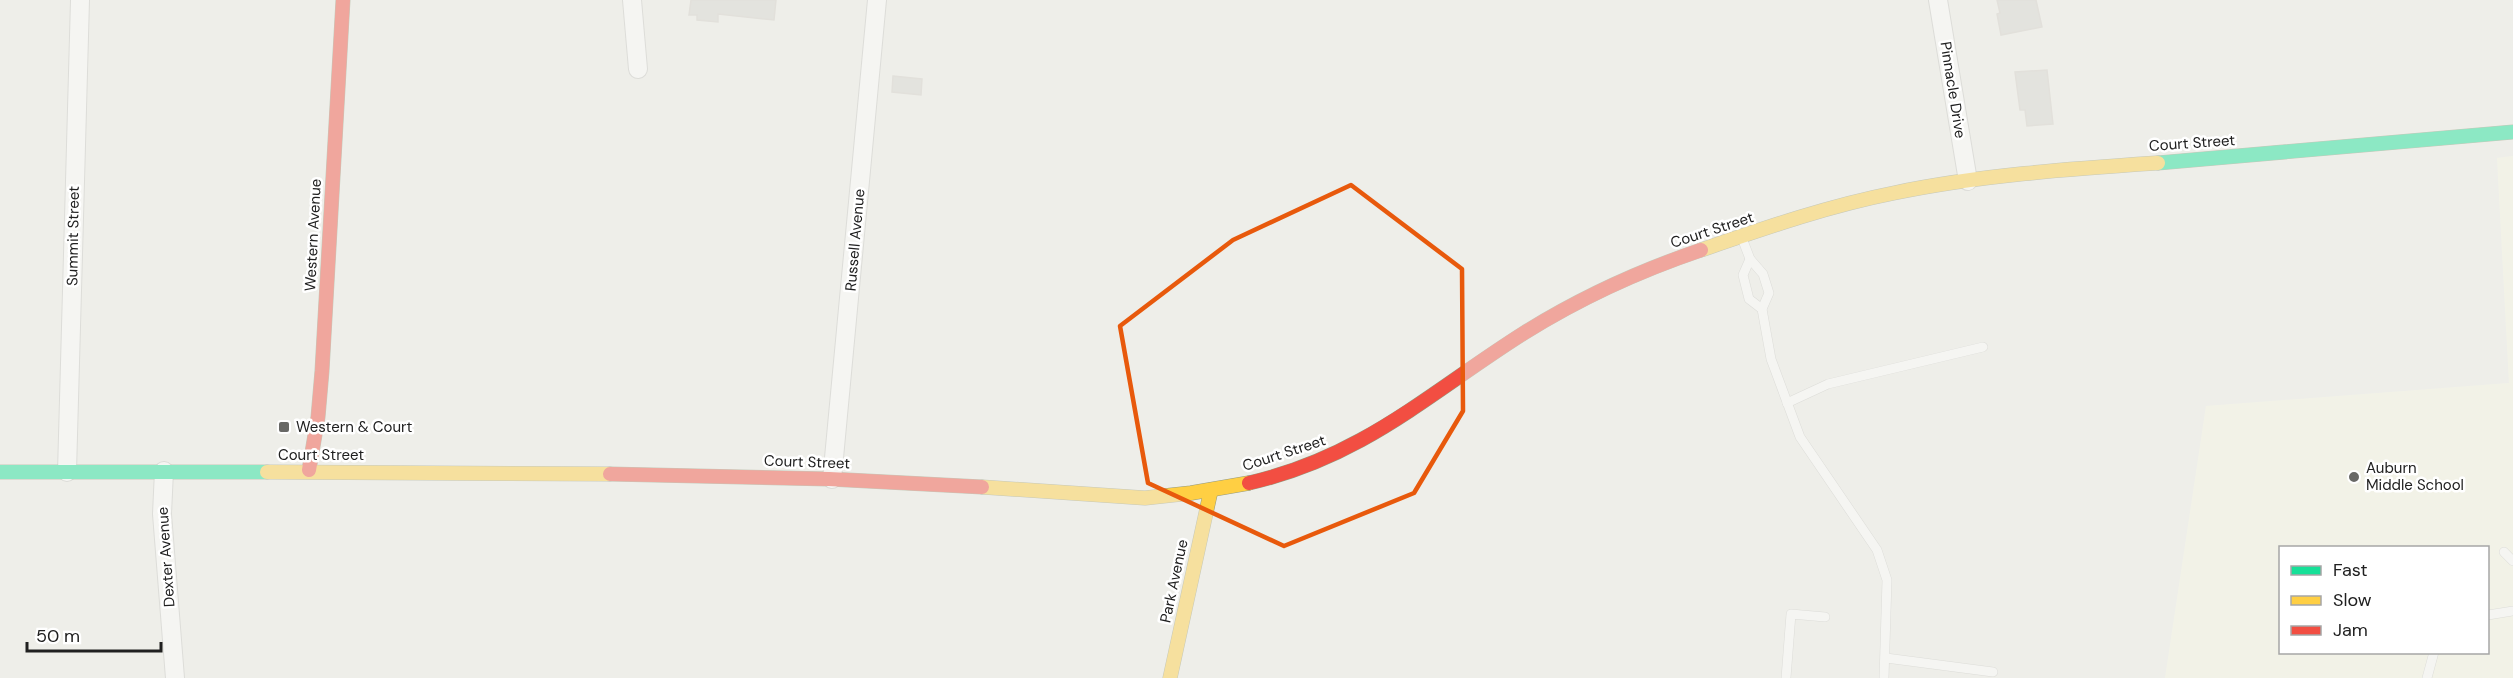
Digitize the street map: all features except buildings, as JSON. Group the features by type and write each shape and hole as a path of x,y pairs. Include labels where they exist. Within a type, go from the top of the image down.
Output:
{"main road":[{"name":"Western Avenue","path":"309,470 314,446 322,371 343,0"},
{"name":"Court Street","path":"0,472 309,470 575,472 832,479 1145,498 1211,490 1261,479 1330,457 1384,427 1478,363 1572,304 1669,261 1859,200 1968,181 2513,132"},
{"name":"Park Avenue","path":"1170,678 1211,490"}],"street":[{"name":"Summit Street","path":"67,472 80,0"},
{"path":"632,0 638,69"},
{"name":"Russell Avenue","path":"832,479 877,0"},
{"name":"Pinnacle Drive","path":"1938,0 1968,181"},
{"name":"Dexter Avenue","path":"164,471 162,514 175,678"}],"lane":[{"path":"1742,237 1750,259 1763,274 1769,293 1762,309 1771,359 1800,437 1878,550 1887,580 1884,678"},
{"path":"1750,259 1743,275 1749,299 1762,309"},
{"path":"1787,403 1828,384 1983,347"},
{"path":"2504,552 2513,561"},
{"path":"2489,615 2513,611"},
{"path":"1786,678 1791,614 1825,617"},
{"path":"2427,678 2433,654"},
{"path":"1886,658 1993,672"}],"highlighted area":[{"path":"1351,185 1462,269 1463,411 1414,493 1284,546 1148,483 1120,326 1233,240"}],"shaded area":[{"name":"Auburn Middle School","path":"2513,156 2513,678 2165,678 2206,406 2509,383 2497,158"}],"traffic: fast":[{"path":"2158,163 2513,132"},
{"path":"0,472 267,472"}],"traffic: slow":[{"path":"1701,250 1821,211 1894,193 1993,177 2158,163"},
{"path":"267,472 610,474"},
{"path":"982,487 1145,498 1249,483"},
{"path":"1170,678 1211,490"}],"traffic: jam":[{"path":"309,470 318,417 322,371 343,0"},
{"path":"1249,483 1290,472 1361,440 1394,421 1524,333 1567,308 1633,276 1701,250"},
{"path":"610,474 829,479 982,487"}],"place":[{"name":"Western & Court","path":"284,427"},
{"name":"Auburn Middle School","path":"2354,477"}]}
